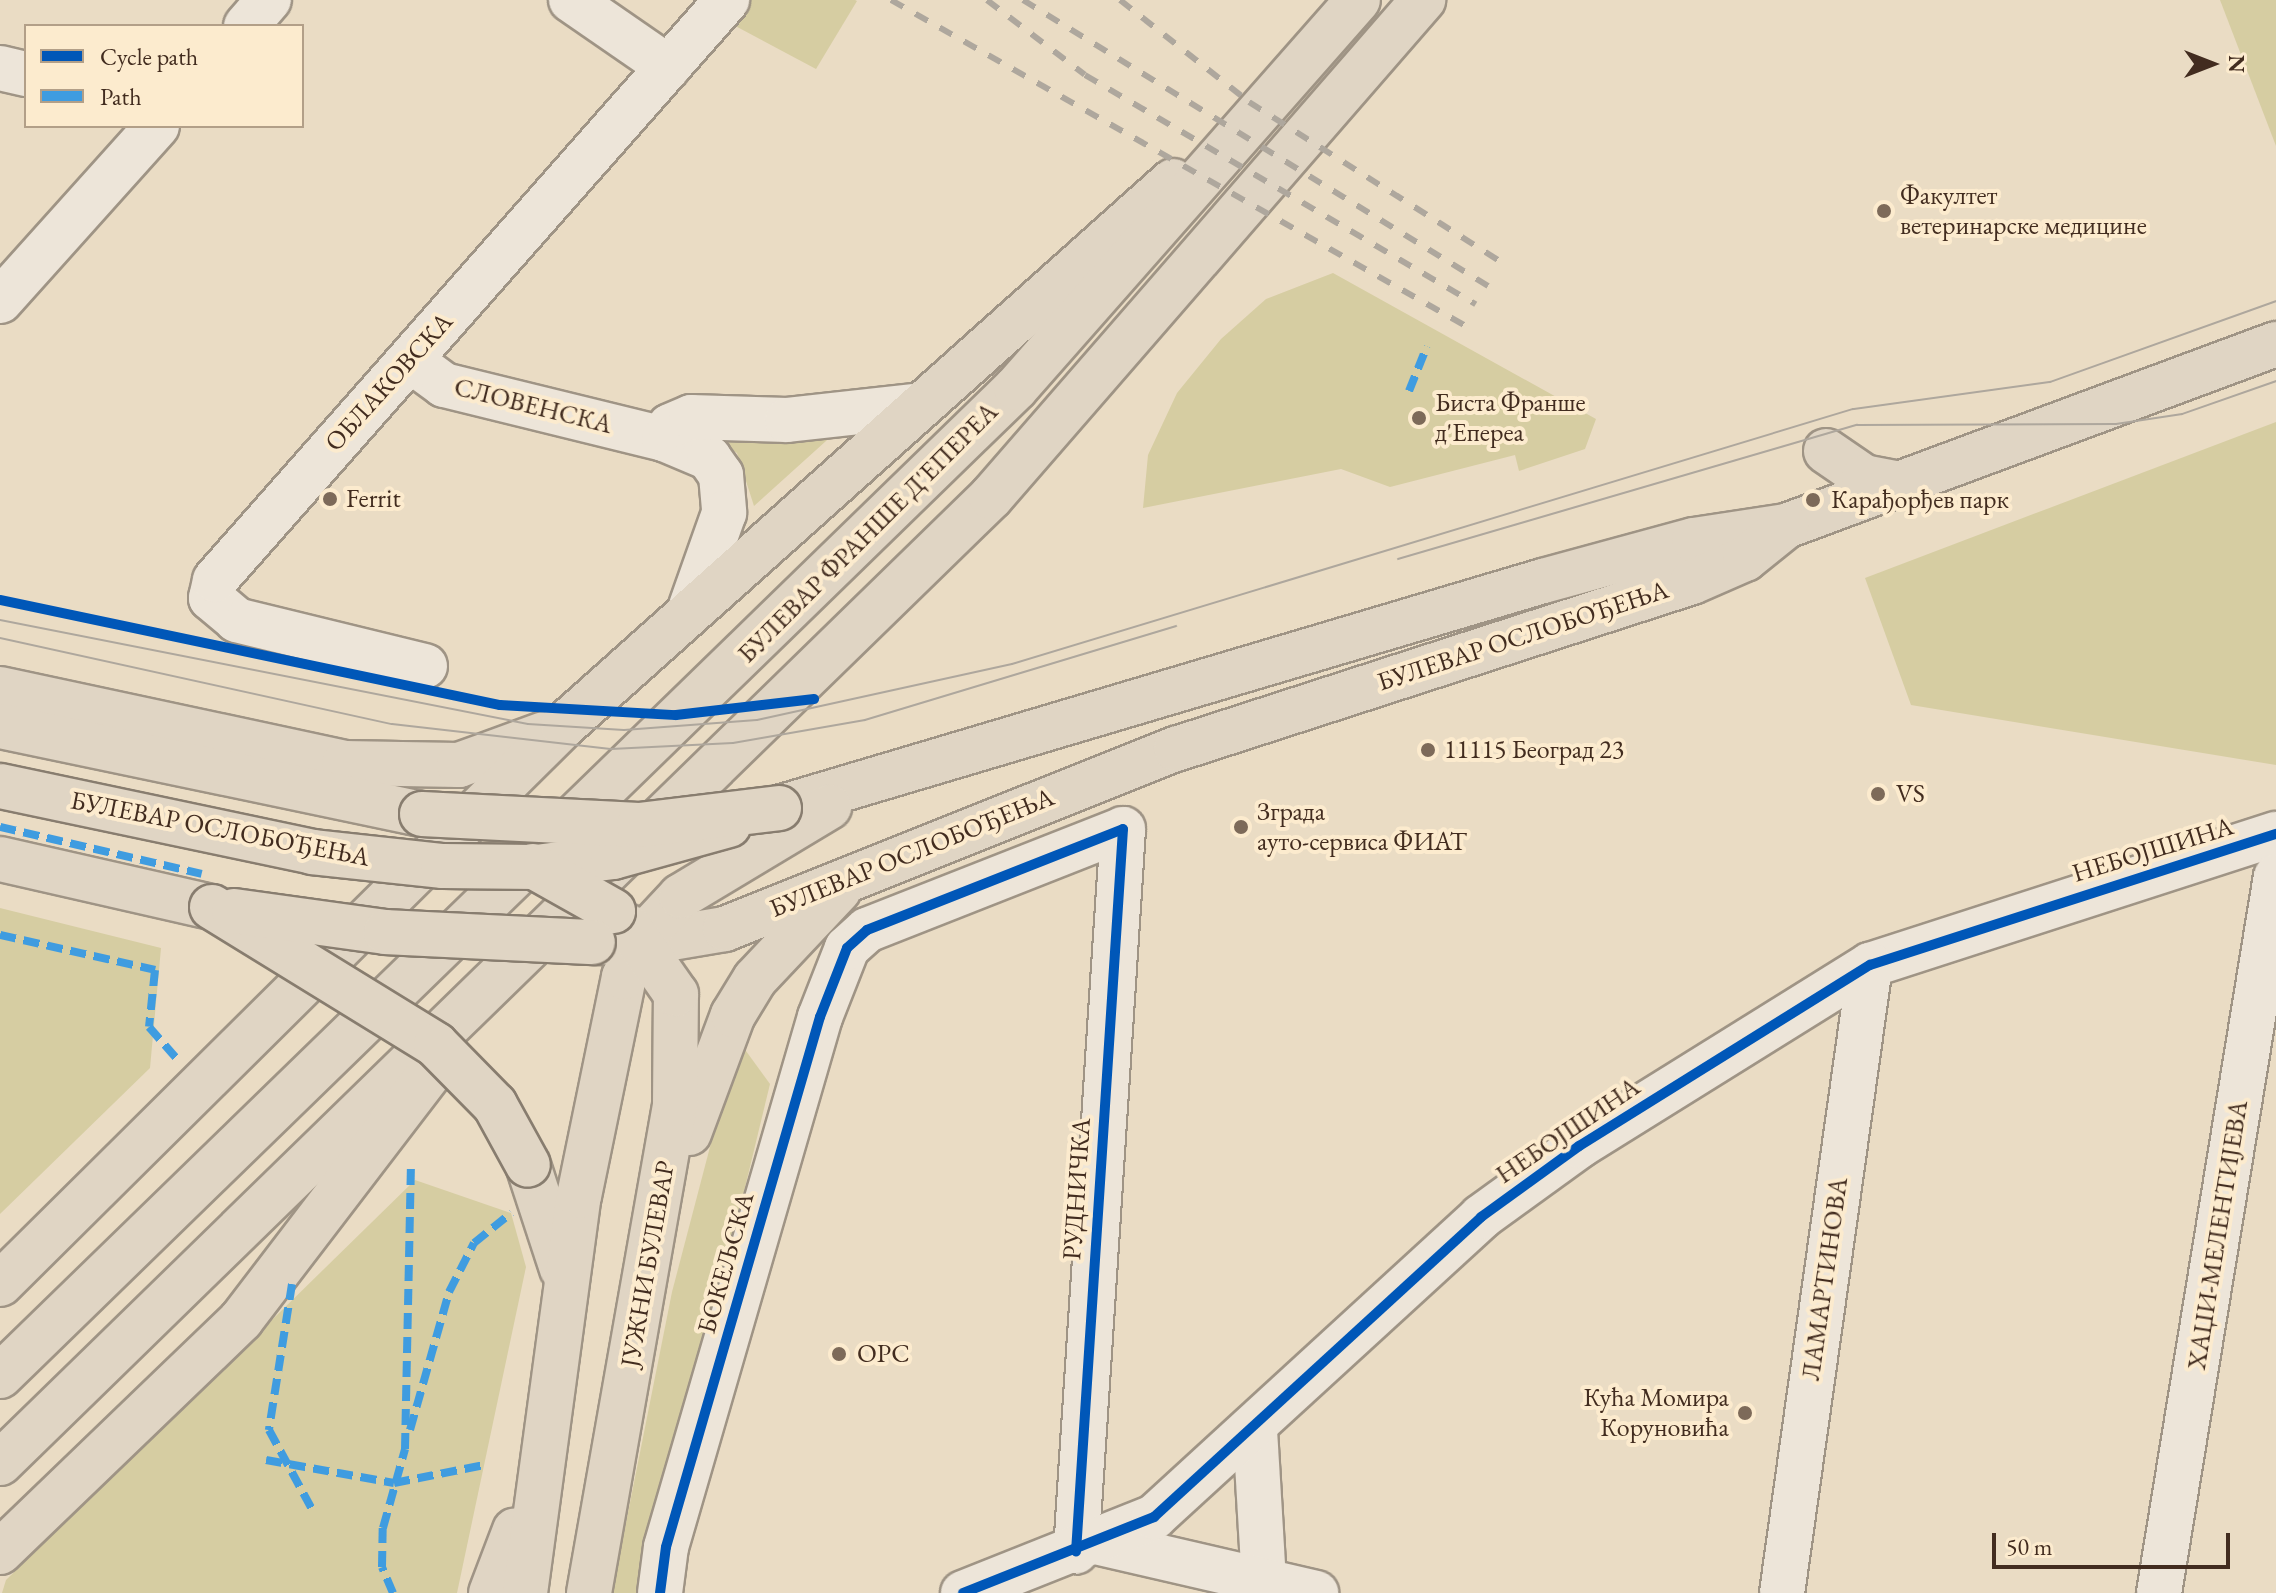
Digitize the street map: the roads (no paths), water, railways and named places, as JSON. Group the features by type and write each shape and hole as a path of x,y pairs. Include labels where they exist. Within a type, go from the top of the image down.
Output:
{"main road":[{"name":"БУЛЕВАР ФРАНШЕ Д'ЕПЕРЕА","path":"0,1376 1016,388 1358,0"},
{"path":"0,1463 991,497 1423,0"},
{"path":"0,1284 563,726 691,606 913,406 1295,75"},
{"name":"БУЛЕВАР ОСЛОБОЂЕЊА","path":"0,786 312,852 536,867 651,849 867,780 1543,581 1694,540 1798,522 2276,344"},
{"name":"БУЛЕВАР ОСЛОБОЂЕЊА","path":"0,859 212,907 386,932 603,927 642,943 725,929 854,875 1253,722 1692,582 1745,559 1798,522"},
{"path":"0,689 344,763 411,769 459,765 563,726"},
{"path":"0,726 422,814 639,825 779,808"},
{"path":"519,1588 565,1287 616,1003 642,943 681,896 867,780"},
{"path":"422,814 536,867 603,927"},
{"path":"656,1226 733,1015 774,952 854,875"},
{"path":"212,907 436,1045 495,1105 528,1165 565,1287"},
{"name":"ЈУЖНИ БУЛЕВАР","path":"589,1593 656,1226 680,1015 666,972 642,943"},
{"path":"0,1552 241,1320 391,1129 491,986"}],"street":[{"path":"248,24 269,0"},
{"path":"571,0 668,67"},
{"name":"ОБЛАКОВСКА","path":"425,666 237,620 211,598 229,562 727,0"},
{"path":"0,68 24,74"},
{"path":"0,301 155,128"},
{"name":"СЛОВЕНСКА","path":"410,360 444,385 664,439 709,458 725,494 691,606"},
{"path":"664,439 670,426 691,417 787,420 913,406"},
{"name":"РУДНИЧКА","path":"847,948 867,930 1123,829 1088,1547"},
{"name":"НЕБОЈШИНА","path":"983,1589 1088,1547 1177,1500 1481,1217 1579,1146 1870,965 2273,854"},
{"name":"ХАЏИ-МЕЛЕНТИЈЕВА","path":"2159,1593 2273,854"},
{"name":"БОКЕЉСКА","path":"660,1593 666,1547 804,1074 847,948"},
{"name":"ЛАМАРТИНОВА","path":"1782,1593 1870,965"},
{"path":"1255,1430 1264,1580"},
{"path":"1088,1547 1264,1580 1316,1593"}],"tram line":[{"path":"0,620 528,724 624,730 757,720 1012,664 1853,409 2050,382 2276,301"},
{"path":"1398,559 1857,425 2116,424 2182,414 2276,381"},
{"path":"0,638 392,724 611,749 733,743 865,720 1176,626"}],"railway":[{"path":"891,0 1464,325"},
{"path":"987,0 1085,75 1476,304"},
{"path":"1023,0 1488,286"},
{"path":"1120,0 1249,102 1500,261"}],"place":[{"name":"Факултет ветеринарске медицине","path":"1884,211"},
{"name":"Биста Франше д'Епереа","path":"1419,418"},
{"name":"Ferrit","path":"330,499"},
{"name":"Карађорђев парк","path":"1813,500"},
{"name":"11115 Београд 23","path":"1428,750"},
{"name":"VS","path":"1878,794"},
{"name":"Зграда ауто-сервиса ФИАТ","path":"1241,827"},
{"name":"ОРС","path":"839,1354"},
{"name":"Кућа Момира Коруновића","path":"1745,1413"}]}
